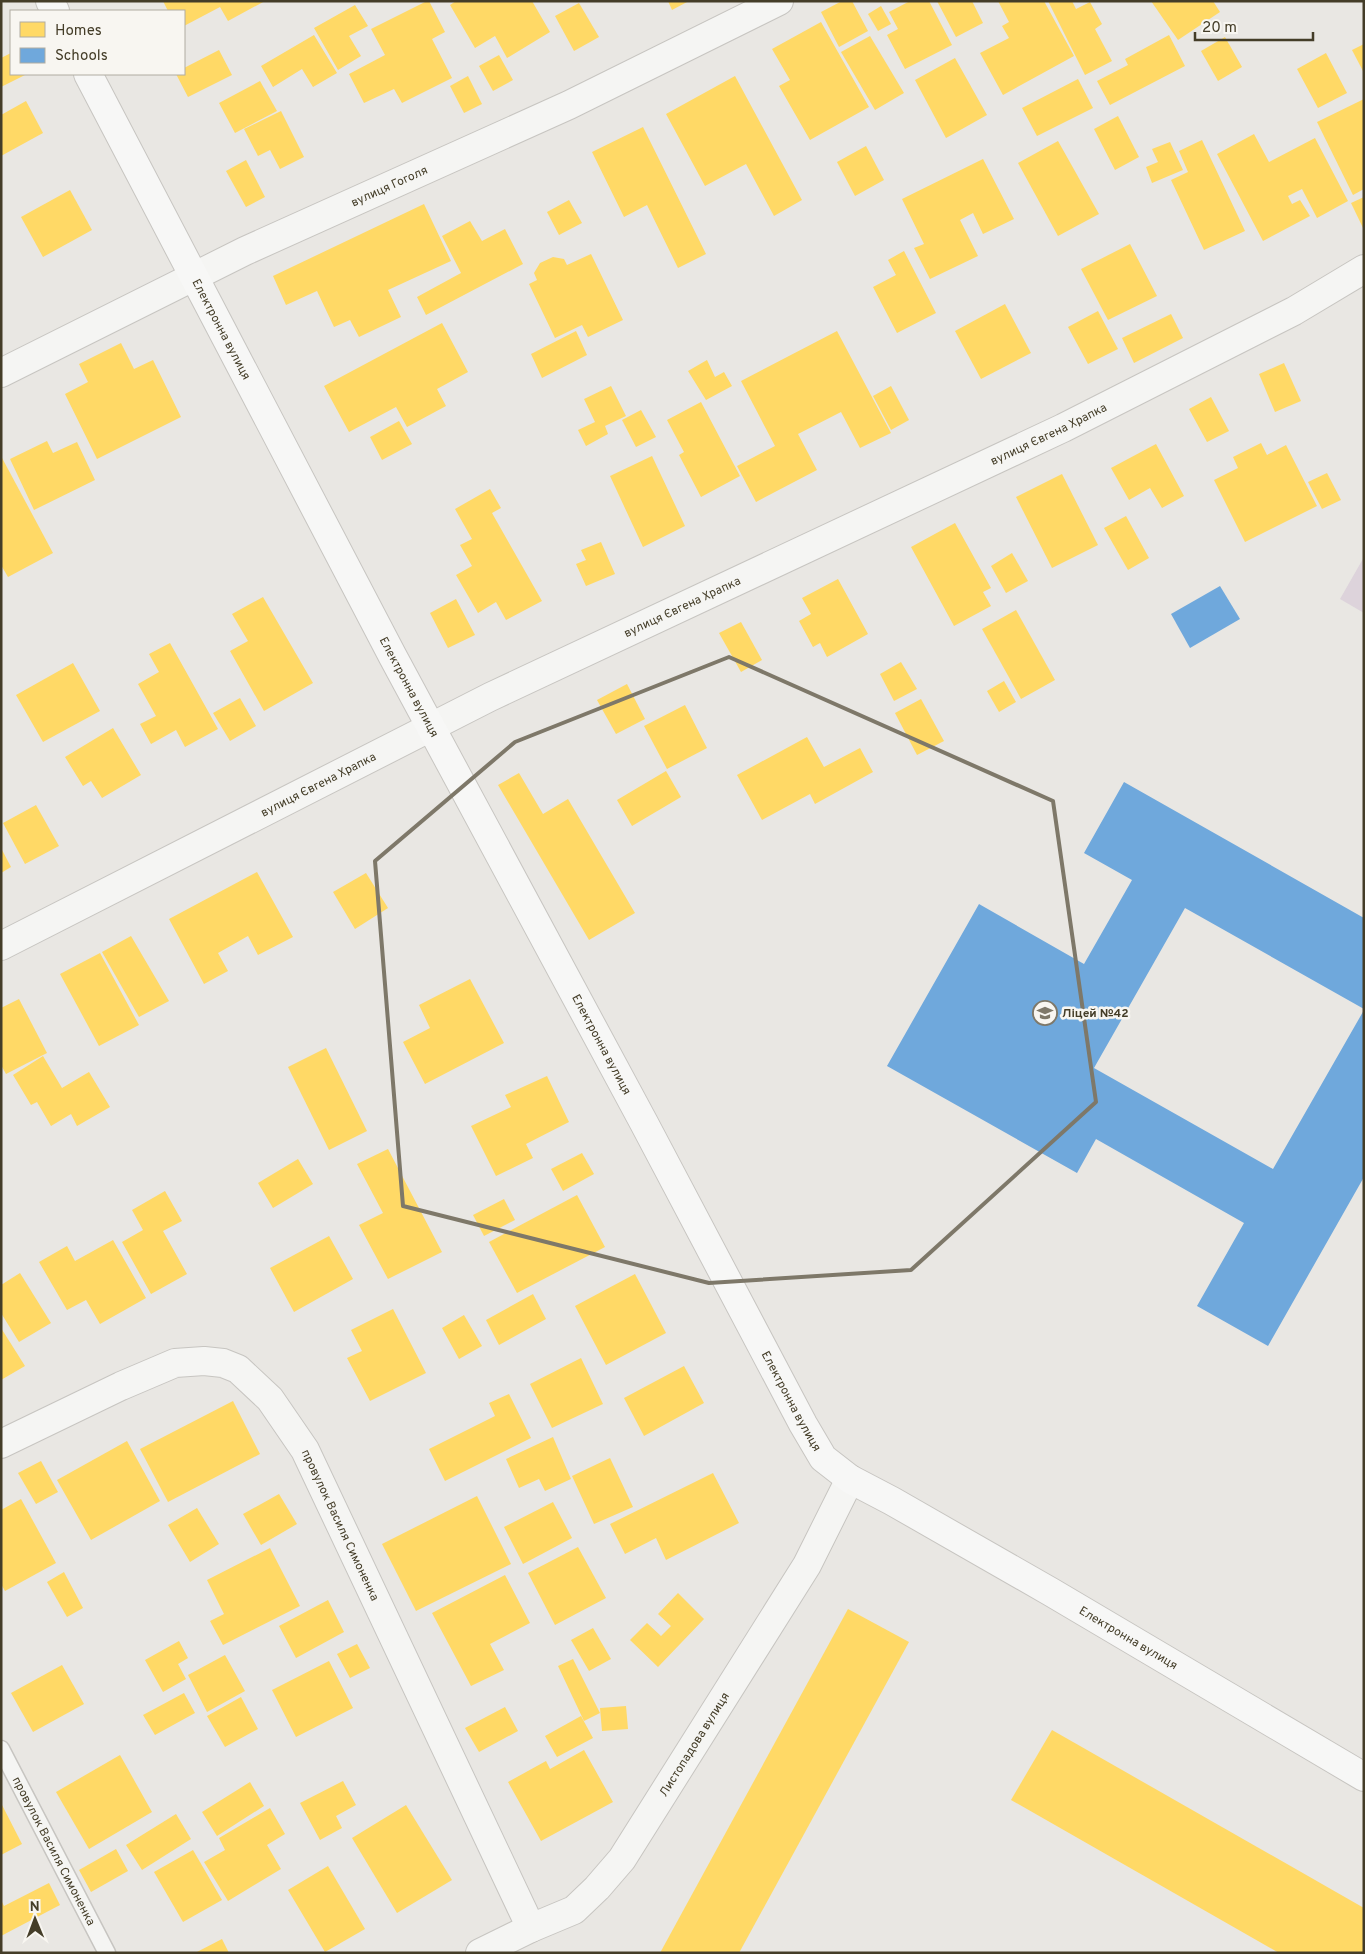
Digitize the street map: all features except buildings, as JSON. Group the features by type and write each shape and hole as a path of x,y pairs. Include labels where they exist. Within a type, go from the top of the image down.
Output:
{"street":[{"name":"вулиця Гоголя","path":"1,372 245,251 569,105 779,1"},
{"name":"Електронна вулиця","path":"89,75 431,726 654,1140 803,1424 823,1458 850,1479 1043,1588 1364,1777"},
{"name":"вулиця Євгена Храпка","path":"1,946 431,726 1062,428 1294,311 1364,269"},
{"name":"провулок Василя Симоненка","path":"1,1444 121,1386 176,1363 204,1361 223,1363 238,1369 270,1399 305,1450 531,1928"},
{"name":"Листопадова вулиця","path":"480,1953 531,1928 574,1910 597,1888 622,1859 807,1564 850,1479"}],"lane":[{"name":"провулок Василя Симоненка","path":"1,1749 107,1953"}],"highlighted area":[{"path":"729,657 1053,801 1096,1102 911,1270 709,1283 403,1206 375,861 515,742"}],"shaded area":[{"path":"1364,557 1364,613 1340,599"}],"place":[{"name":"Ліцей №42","path":"1045,1013"}]}
